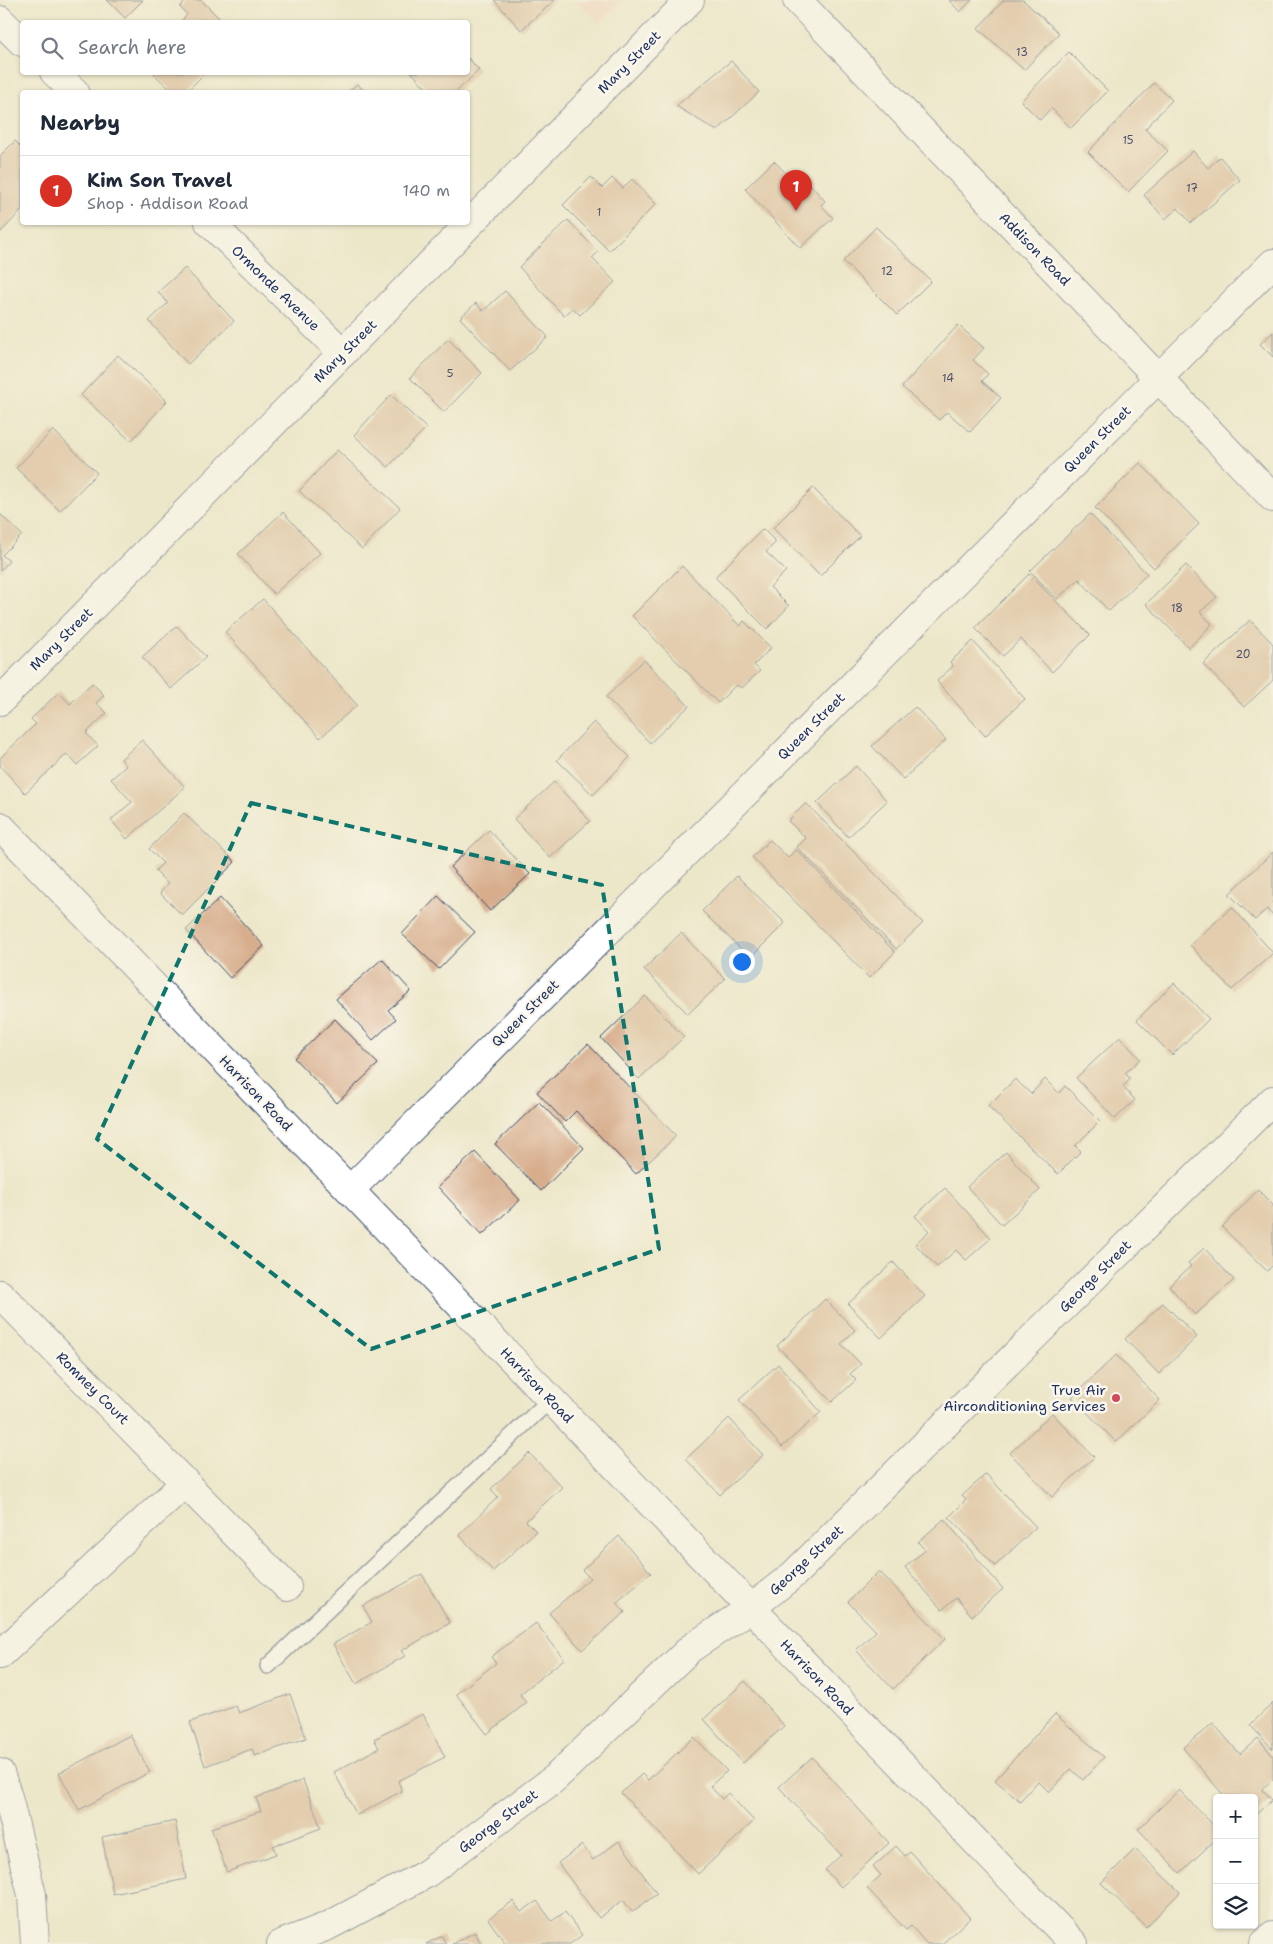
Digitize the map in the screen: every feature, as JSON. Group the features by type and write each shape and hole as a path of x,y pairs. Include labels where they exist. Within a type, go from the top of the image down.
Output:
{"street":[{"name":"Mary Street","path":"470,224 690,0"},
{"name":"Addison Road","path":"797,0 1273,498"},
{"path":"0,20 20,40"},
{"path":"57,75 73,90"},
{"name":"Ormonde Avenue","path":"212,225 343,353"},
{"name":"Mary Street","path":"0,702 469,225"},
{"name":"Queen Street","path":"350,1190 1273,263"},
{"name":"Harrison Road","path":"0,826 1074,1944"},
{"name":"George Street","path":"281,1944 328,1926 426,1874 554,1779 691,1648 751,1608 794,1574 1273,1100"},
{"name":"Romney Court","path":"0,1294 287,1587"},
{"path":"0,1655 186,1482"},
{"path":"0,1773 8,1797 32,1896 35,1944"},
{"path":"1264,1944 1273,1935"}],"lane":[{"path":"268,1666 551,1399"}],"highlighted area":[{"path":"251,803 602,885 659,1249 371,1349 97,1139"}],"shaded area":[{"path":"576,0 624,0 599,23"}],"building":[{"path":"107,0 143,0 125,18"},
{"path":"187,0 201,0 221,20 182,20 187,15 180,7"},
{"path":"494,0 555,0 521,30"},
{"path":"949,0 972,0 960,12"},
{"path":"1004,0 1023,0 1059,33 1024,70 978,28"},
{"path":"1069,52 1108,91 1071,128 1051,108 1040,120 1021,101"},
{"path":"470,60 479,70 458,90 428,90 414,75 470,75"},
{"path":"731,61 759,92 717,131 676,106"},
{"path":"155,75 203,75 188,90 171,90"},
{"path":"1154,83 1172,100 1145,129 1168,151 1128,192 1088,152"},
{"path":"357,84 364,90 350,90"},
{"path":"15,141 20,146 20,212 0,233 0,156"},
{"path":"1193,151 1208,168 1220,157 1240,180 1191,223 1178,208 1165,219 1144,195"},
{"path":"774,161 803,191 810,184 825,201 821,205 833,218 800,248 745,189"},
{"path":"591,177 602,188 612,178 623,188 632,179 656,204 609,251 563,205"},
{"path":"568,220 598,252 592,258 615,282 580,315 573,308 564,316 519,267"},
{"path":"876,227 931,281 897,315 843,261"},
{"path":"185,268 234,321 188,364 149,321 168,303 158,292"},
{"path":"505,291 548,337 510,371 460,318 476,303 483,311"},
{"path":"958,325 984,348 973,360 988,374 982,381 1001,398 970,432 947,412 939,420 902,387"},
{"path":"1273,332 1273,357 1260,344"},
{"path":"448,339 482,373 444,412 410,378"},
{"path":"118,355 167,401 131,441 81,395"},
{"path":"391,395 426,428 388,467 354,435"},
{"path":"53,430 97,473 60,511 16,468"},
{"path":"337,450 400,508 362,549 299,491"},
{"path":"1140,463 1199,524 1154,568 1095,508"},
{"path":"813,488 860,536 820,576 773,528"},
{"path":"283,512 320,553 274,594 238,554"},
{"path":"0,514 22,535 2,555 9,561 0,571"},
{"path":"1090,514 1147,574 1109,611 1079,579 1057,599 1030,571"},
{"path":"763,529 776,542 766,552 786,571 770,587 789,606 767,629 715,577"},
{"path":"1186,565 1217,597 1200,612 1212,624 1189,648 1146,604"},
{"path":"682,566 740,626 744,621 771,648 754,665 760,671 742,688 736,685 718,703 632,616"},
{"path":"1029,574 1090,635 1052,672 1021,639 1003,656 975,628"},
{"path":"263,599 357,705 320,738 225,632"},
{"path":"1250,620 1273,644 1273,680 1244,707 1203,664"},
{"path":"177,626 206,657 171,689 142,657"},
{"path":"973,641 1025,699 985,736 937,681 953,666 950,662"},
{"path":"644,660 689,706 650,743 606,697"},
{"path":"92,683 104,695 96,703 107,713 86,733 98,746 77,765 67,754 25,793 0,766 0,758 36,724 31,719 59,692 70,704"},
{"path":"915,707 946,740 903,779 872,746"},
{"path":"594,722 630,757 593,795 557,760"},
{"path":"142,740 185,787 127,839 111,820 132,802 111,779 126,766 121,759"},
{"path":"856,766 887,801 848,837 817,803"},
{"path":"554,782 590,821 550,858 514,819"},
{"path":"806,803 923,923 896,949 797,847 806,838 788,821"},
{"path":"184,813 235,862 182,915 160,893 168,884 155,871 163,863 149,849"},
{"path":"489,830 530,874 490,911 450,867"},
{"path":"770,840 788,858 796,849 895,952 869,978 752,857"},
{"path":"1273,852 1273,916 1267,909 1255,920 1229,894"},
{"path":"737,876 785,923 750,958 702,911"},
{"path":"438,896 475,932 439,969 402,934"},
{"path":"220,898 264,946 230,978 186,930"},
{"path":"1232,907 1273,953 1232,990 1190,945"},
{"path":"681,933 725,979 688,1014 644,969"},
{"path":"382,959 411,991 388,1010 396,1019 373,1040 336,999"},
{"path":"1174,983 1209,1019 1172,1055 1137,1020"},
{"path":"645,996 684,1037 639,1079 601,1038"},
{"path":"335,1019 378,1064 337,1103 294,1058"},
{"path":"1120,1037 1140,1059 1125,1073 1130,1079 1123,1087 1135,1100 1115,1119 1076,1078"},
{"path":"588,1044 676,1136 636,1174 576,1111 565,1122 537,1092"},
{"path":"1015,1079 1031,1094 1045,1079 1059,1093 1065,1086 1100,1121 1075,1146 1081,1151 1058,1174 988,1106"},
{"path":"539,1102 584,1148 541,1191 495,1144"},
{"path":"475,1152 520,1200 482,1235 438,1187"},
{"path":"1006,1152 1040,1190 1002,1225 967,1187"},
{"path":"945,1188 991,1238 966,1260 956,1250 937,1267 915,1244 929,1231 915,1216"},
{"path":"1258,1190 1273,1205 1273,1265 1267,1271 1222,1227"},
{"path":"1204,1248 1234,1280 1195,1315 1169,1286 1191,1266 1188,1263"},
{"path":"893,1262 925,1296 881,1338 848,1304"},
{"path":"825,1299 855,1330 841,1344 861,1364 850,1374 856,1380 832,1402 777,1346"},
{"path":"1163,1303 1197,1337 1159,1374 1125,1339"},
{"path":"1116,1355 1160,1400 1116,1442 1072,1397"},
{"path":"778,1364 821,1412 782,1447 739,1400"},
{"path":"1052,1413 1094,1457 1052,1497 1010,1453"},
{"path":"729,1418 763,1455 720,1495 686,1459"},
{"path":"529,1453 562,1487 526,1521 536,1531 493,1571 459,1535 498,1497 491,1489"},
{"path":"986,1474 1036,1527 995,1566 949,1517 966,1500 962,1496"},
{"path":"944,1519 1003,1589 972,1616 956,1598 942,1610 905,1567 925,1550 918,1542"},
{"path":"619,1536 651,1573 616,1603 625,1612 582,1650 549,1613 590,1578 582,1570"},
{"path":"879,1571 945,1639 893,1689 856,1650 876,1631 848,1602"},
{"path":"422,1574 450,1623 401,1651 405,1656 356,1684 333,1644 372,1622 363,1606"},
{"path":"536,1623 564,1659 520,1694 526,1703 487,1734 456,1694 496,1663 491,1657"},
{"path":"745,1681 784,1726 743,1763 704,1719"},
{"path":"290,1694 306,1738 255,1756 252,1749 205,1766 190,1722 236,1706 239,1713"},
{"path":"1273,1703 1273,1749 1250,1725"},
{"path":"423,1714 445,1757 398,1781 402,1791 357,1815 334,1772 379,1748 374,1739"},
{"path":"1055,1714 1104,1757 1083,1780 1071,1769 1049,1792 1038,1781 1020,1801 995,1780"},
{"path":"1213,1723 1240,1754 1258,1738 1273,1756 1273,1779 1262,1789 1272,1800 1258,1812 1258,1794 1223,1794 1183,1748"},
{"path":"130,1735 150,1772 79,1810 59,1773"},
{"path":"694,1737 727,1771 710,1786 722,1799 728,1793 754,1821 698,1874 621,1793 642,1774 648,1780"},
{"path":"812,1757 889,1843 841,1887 825,1870 841,1855 779,1787"},
{"path":"303,1780 321,1828 273,1846 276,1854 227,1872 211,1828 261,1811 256,1798"},
{"path":"1179,1790 1213,1825 1213,1842 1180,1873 1138,1829"},
{"path":"175,1821 186,1879 113,1894 102,1837"},
{"path":"619,1841 657,1894 632,1912 623,1900 599,1918 558,1863 582,1845 593,1860"},
{"path":"896,1846 905,1856 910,1852 970,1918 942,1944 927,1944 911,1926 906,1930 867,1888 881,1875 873,1867"},
{"path":"1135,1849 1180,1892 1146,1927 1101,1883"},
{"path":"513,1901 521,1912 537,1901 552,1921 565,1912 582,1935 570,1944 506,1944 488,1919"},
{"path":"475,1932 481,1944 452,1944"},
{"path":"442,1936 446,1944 426,1944"}],"place":[{"name":"Kim Son Travel","path":"796,211"},
{"name":"True Air Airconditioning Services","path":"1116,1398"}]}
